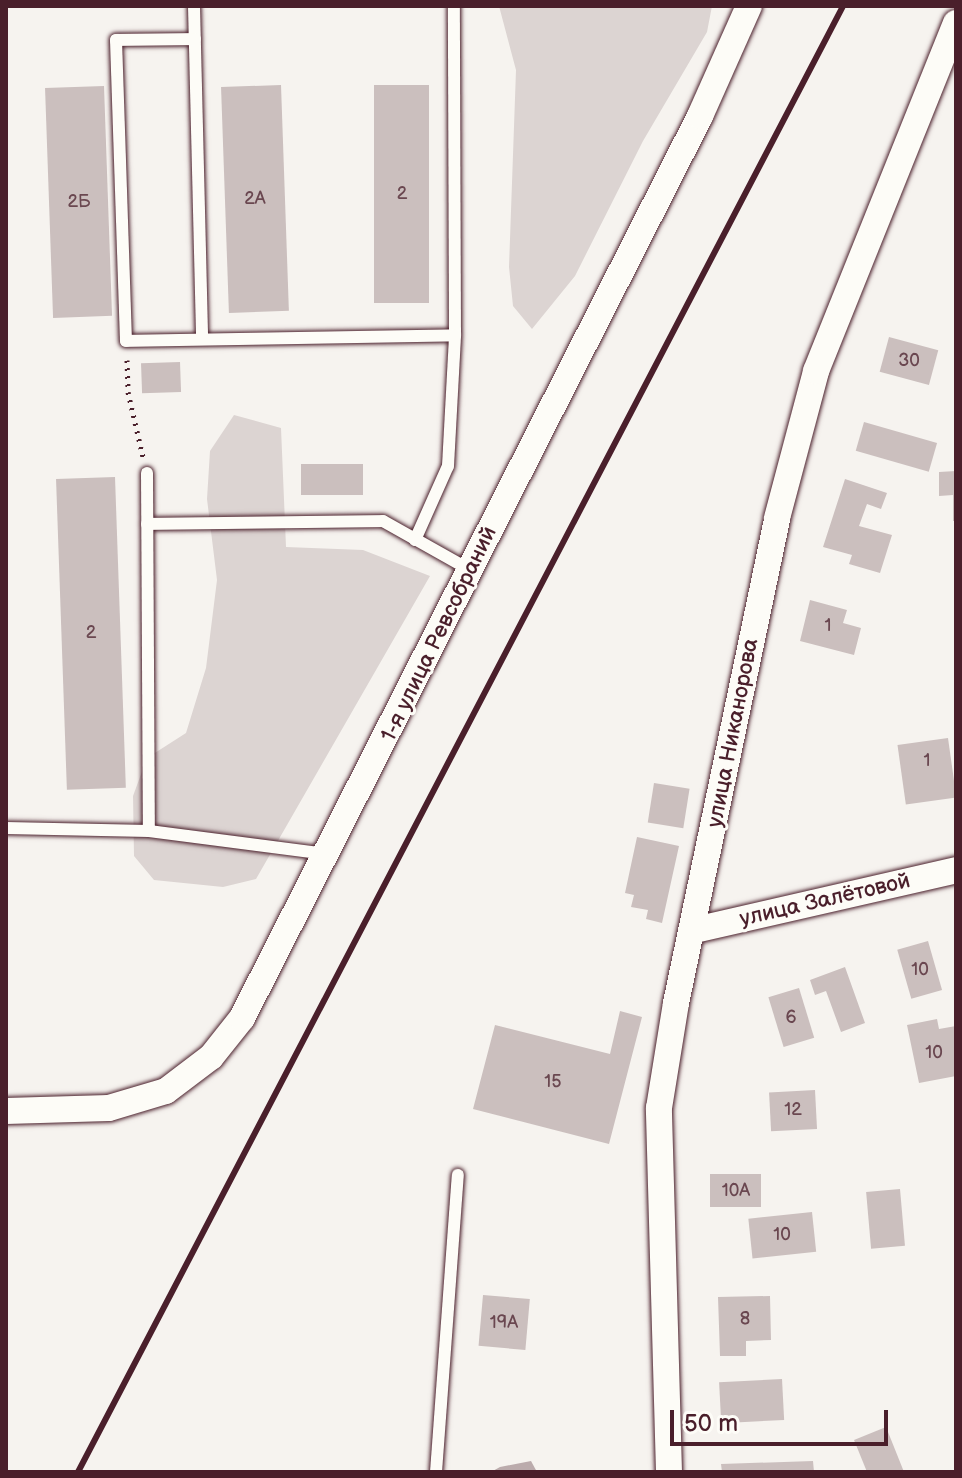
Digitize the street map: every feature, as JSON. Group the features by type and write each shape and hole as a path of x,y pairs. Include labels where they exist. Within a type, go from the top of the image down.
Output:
{"street":[{"name":"1-я улица Ревсобраний","path":"6,1111 109,1108 166,1091 191,1074 226,1040 258,993 700,116 749,6"},
{"name":"улица Никанорова","path":"669,1472 659,1108 676,1003 695,930 765,571 812,386 954,30"},
{"name":"улица Залётовой","path":"695,930 956,870"}],"lane":[{"path":"194,6 202,339"},
{"path":"415,540 448,466 455,335 454,6"},
{"path":"195,39 116,40 126,341 455,335"},
{"path":"147,473 149,831"},
{"path":"147,524 383,521 470,570"},
{"path":"6,828 149,831 330,855"},
{"path":"436,1472 458,1175"}],"path":[{"path":"126,341 128,392 147,473"}],"shaded area":[{"path":"499,6 712,6 707,32 643,141 575,276 532,329 513,306 509,267 516,70"},
{"path":"234,415 281,428 286,547 363,550 430,576 256,879 223,887 154,880 134,856 133,796 147,758 186,733 206,668 217,580 207,499 210,451"},
{"path":"531,1461 537,1472 491,1472 500,1467"}],"building":[{"path":"281,85 289,311 229,313 221,87"},
{"path":"374,85 429,85 429,303 374,303"},
{"path":"104,86 112,316 53,318 45,88"},
{"path":"889,337 938,350 929,385 880,372"},
{"path":"180,362 181,392 142,393 141,363"},
{"path":"864,422 937,443 929,472 856,451"},
{"path":"301,464 363,464 363,495 301,495"},
{"path":"956,471 956,521 953,521 953,495 939,496 939,472"},
{"path":"115,477 126,788 67,790 56,479"},
{"path":"845,479 887,493 881,509 867,504 859,526 892,535 880,573 849,564 852,555 823,547"},
{"path":"810,600 847,610 843,623 861,628 854,655 800,641"},
{"path":"948,738 956,797 906,805 897,745"},
{"path":"654,783 690,789 683,828 648,823"},
{"path":"637,837 679,846 662,923 646,919 648,910 631,907 634,895 625,893"},
{"path":"928,941 942,990 911,999 897,950"},
{"path":"845,967 865,1023 841,1032 826,991 815,995 810,980"},
{"path":"799,988 814,1038 784,1047 768,997"},
{"path":"620,1011 642,1017 609,1144 473,1109 495,1025 610,1054"},
{"path":"937,1019 939,1029 956,1026 956,1076 919,1083 907,1025"},
{"path":"815,1090 817,1129 771,1131 769,1092"},
{"path":"710,1174 761,1174 761,1207 710,1207"},
{"path":"900,1189 905,1246 871,1249 866,1192"},
{"path":"812,1212 816,1252 753,1258 748,1219"},
{"path":"483,1295 530,1299 525,1350 479,1346"},
{"path":"770,1296 771,1340 746,1341 746,1356 720,1356 718,1297"},
{"path":"782,1379 784,1420 721,1423 719,1382"},
{"path":"886,1427 904,1472 867,1472 854,1440"},
{"path":"813,1461 814,1472 722,1472 721,1464"}],"railway":[{"path":"78,1472 843,6"}]}
